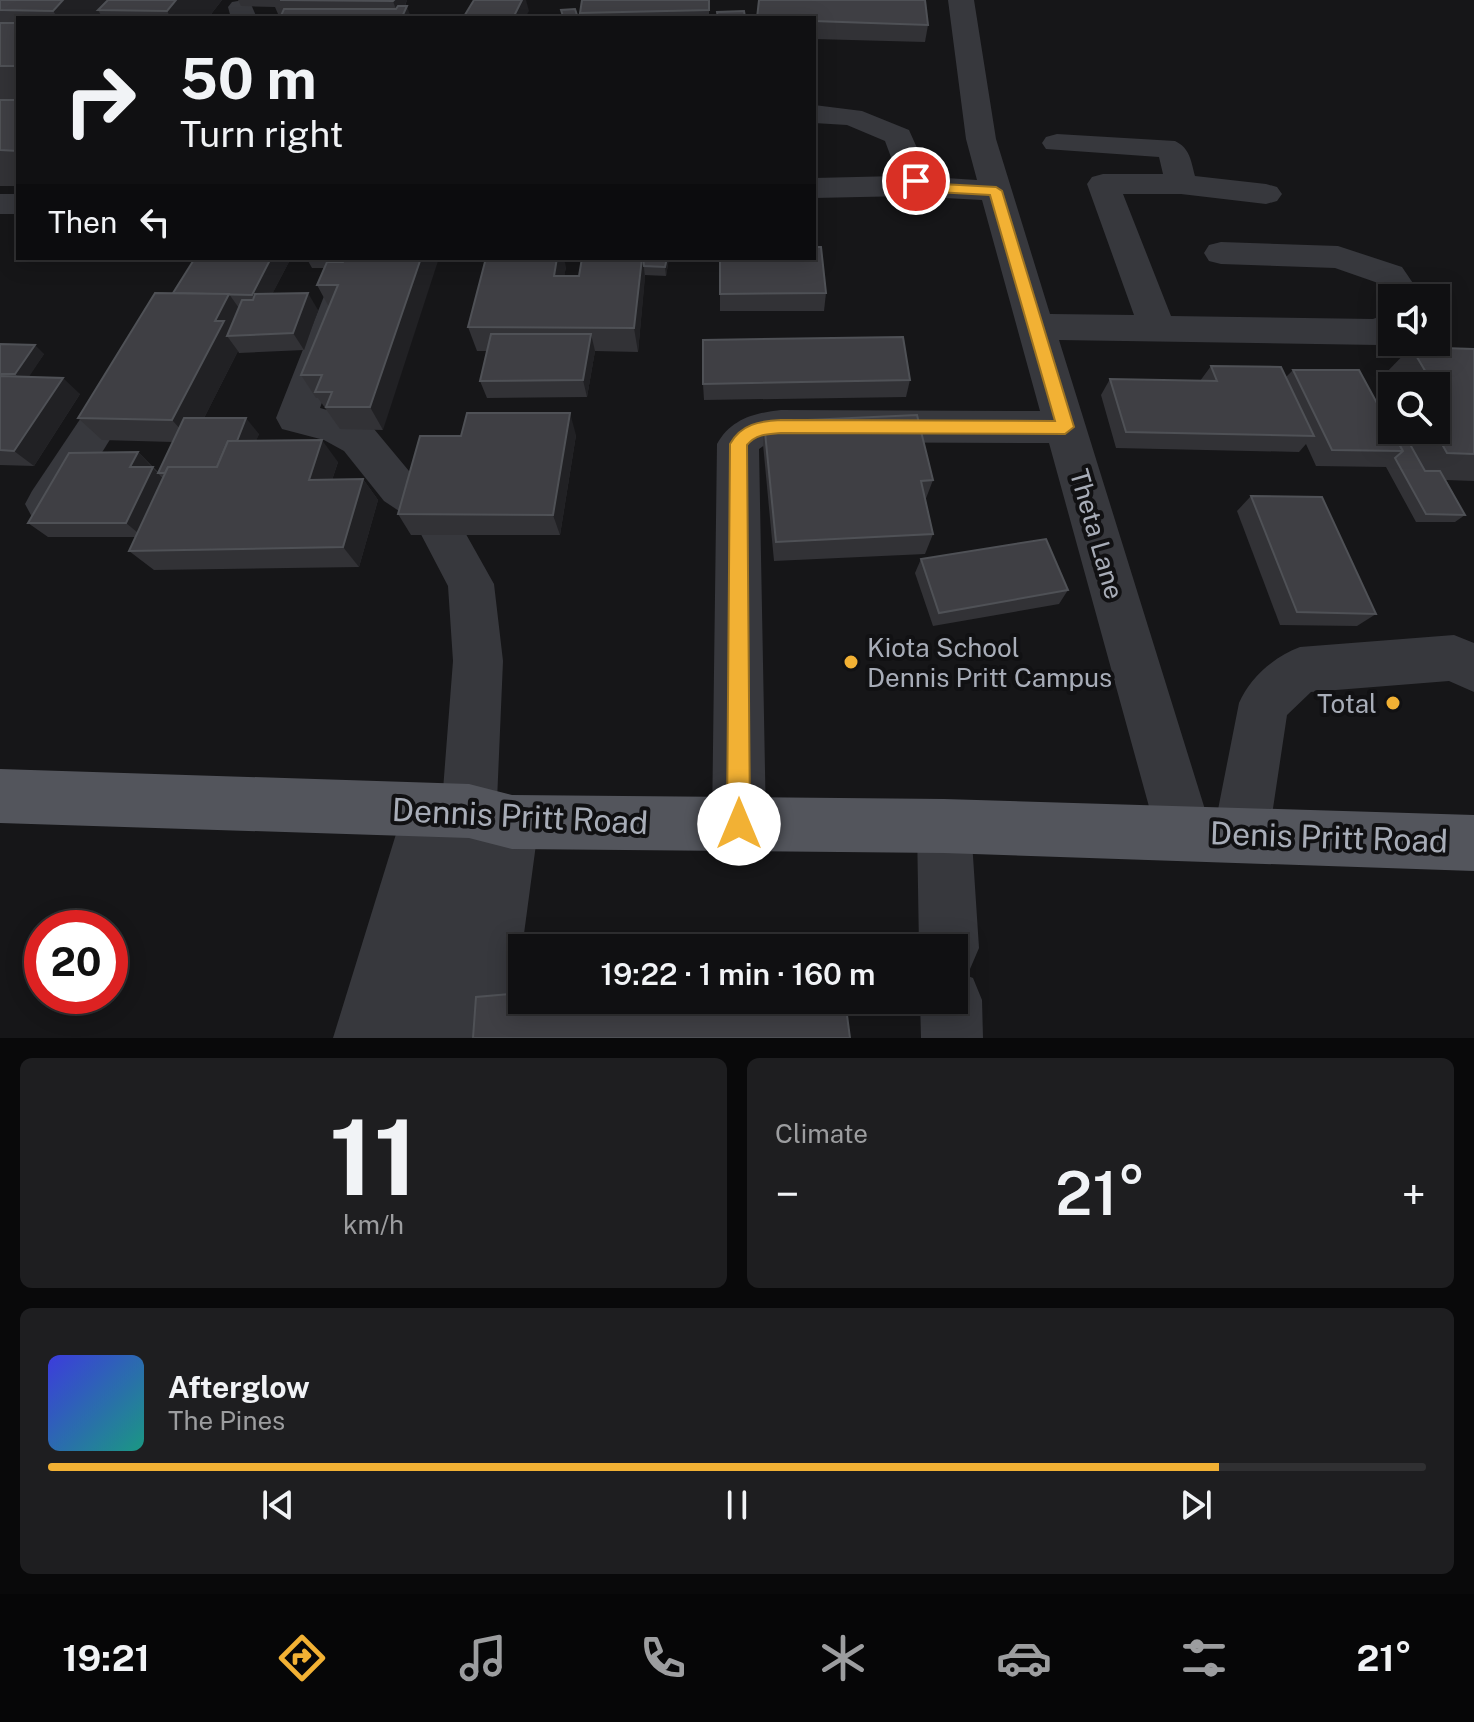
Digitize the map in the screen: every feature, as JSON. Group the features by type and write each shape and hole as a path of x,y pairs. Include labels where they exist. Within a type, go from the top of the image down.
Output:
{"main road":[{"name":"Dennis Pritt Road","path":"0,796 739,824 1184,832"},
{"name":"Denis Pritt Road","path":"1184,832 1474,843"}],"street":[{"name":"Theta Lane","path":"961,0 981,139 1184,832"},
{"path":"816,114 852,117 898,136 918,187"},
{"path":"1057,143 1164,148 1173,152 1181,184"},
{"path":"1158,329 1103,184 1181,184 1266,194"},
{"path":"816,188 918,187 996,191"},
{"path":"1221,253 1338,257 1390,275 1396,284"},
{"path":"355,260 296,418 335,427 359,440 399,489 429,508 471,584 478,661 470,815 479,1038"},
{"path":"1036,327 1378,332"},
{"path":"37,520 148,346"},
{"path":"739,824 738,444 746,435 762,428 781,426 1065,427"},
{"path":"1241,835 1264,703 1300,670 1454,658 1474,669"},
{"path":"364,1038 470,815"},
{"path":"419,1038 470,815"},
{"path":"944,826 948,934"},
{"path":"951,1014 952,1038"}],"building":[{"path":"0,0 63,0 53,11 0,10"},
{"path":"108,0 176,0 167,11 98,10"},
{"path":"280,0 394,0 393,1"},
{"path":"474,0 522,0 514,16 464,16"},
{"path":"582,0 709,0 709,10 580,13"},
{"path":"759,0 925,0 928,25 816,21 816,16 757,16"},
{"path":"407,6 402,16 281,16 284,9 396,9"},
{"path":"575,9 577,15 563,16 561,10"},
{"path":"744,11 745,16 718,16 717,12"},
{"path":"0,23 16,23 16,66 0,66"},
{"path":"0,100 16,100 16,151 0,150"},
{"path":"816,247 821,247 826,293 720,294 720,260 816,260"},
{"path":"194,260 270,260 252,295 173,293"},
{"path":"420,260 370,407 326,407 332,392 315,392 322,375 301,375 338,285 317,285 327,262"},
{"path":"485,260 557,260 554,276 579,276 582,260 642,260 634,328 468,327"},
{"path":"643,260 667,260 665,267 644,266"},
{"path":"155,293 229,294 215,321 224,321 172,420 78,418"},
{"path":"308,293 293,333 227,336 242,300 253,300 255,294"},
{"path":"491,334 591,334 583,380 480,381"},
{"path":"903,337 910,380 703,384 703,340"},
{"path":"0,344 35,345 15,374 0,374"},
{"path":"1450,348 1474,349 1474,454 1447,453 1442,444 1450,444 1450,372 1426,372 1416,356 1450,356"},
{"path":"1211,366 1281,367 1314,436 1126,432 1110,379 1217,381"},
{"path":"1293,370 1359,370 1378,405 1378,444 1399,444 1403,451 1332,450"},
{"path":"0,376 63,378 14,451 0,450"},
{"path":"467,413 570,413 553,515 398,514 420,436 461,436"},
{"path":"917,415 933,480 921,481 933,534 776,542 764,422"},
{"path":"184,418 246,418 237,441 228,441 217,467 168,467 165,473 158,473"},
{"path":"322,440 309,480 363,479 343,547 129,551 168,467 217,467 228,441"},
{"path":"1399,444 1410,444 1425,471 1440,471 1465,515 1426,514 1395,458 1403,451"},
{"path":"138,452 130,467 153,467 126,523 28,523 69,453"},
{"path":"1251,496 1322,497 1376,614 1297,612"},
{"path":"1046,539 1068,590 939,613 921,559"},
{"path":"508,994 508,1014 847,1014 850,1038 473,1038 476,997"}],"place":[{"name":"Kiota School Dennis Pritt Campus","path":"851,662"},
{"name":"Total","path":"1393,703"}],"route":[{"path":"739,824 738,444 746,435 762,428 781,426 1065,427 996,191 918,187 916,181"}]}
